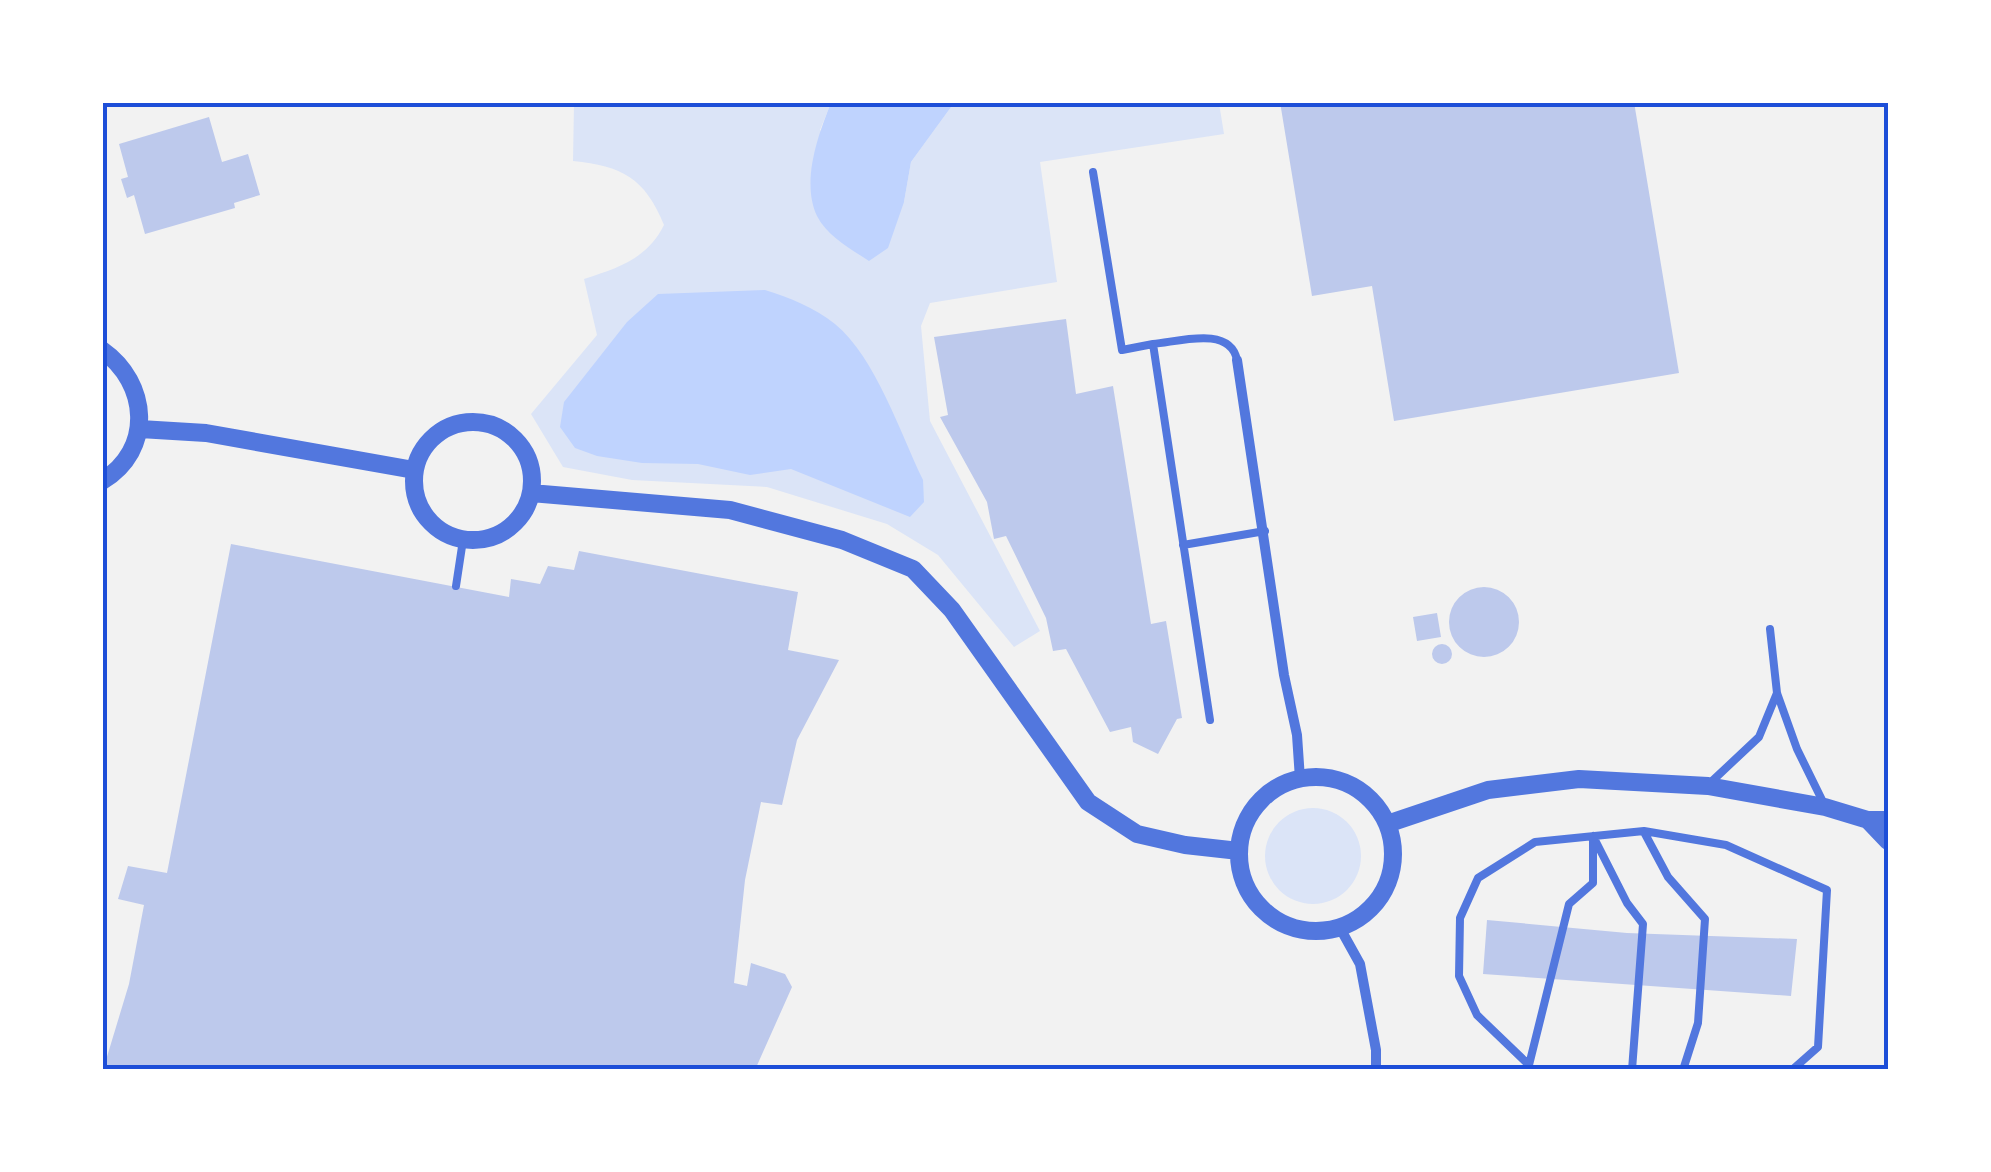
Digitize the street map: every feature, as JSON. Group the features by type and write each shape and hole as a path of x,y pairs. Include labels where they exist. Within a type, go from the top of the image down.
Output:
{"street":[{"path":"102,350 118,361 132,381 140,404 140,429 131,454 115,474 102,481"},
{"path":"1237,360 1284,676 1297,735 1300,778"},
{"path":"484,422 517,440 527,456 532,493 514,524 499,535 463,540 445,534 419,507 414,470 420,452 448,426 484,422"},
{"path":"140,429 206,433 414,470"},
{"path":"532,493 730,510 842,540 913,569 952,610 1088,802 1137,834 1239,851"},
{"path":"1326,777 1352,785 1373,802 1387,824 1394,849 1391,874 1380,898 1362,916 1340,928 1315,932 1291,928 1269,916 1252,898 1242,876 1239,851 1244,826 1256,804 1276,788 1300,778 1326,777"},
{"path":"1387,824 1488,790 1580,779 1708,786 1825,807 1868,820 1888,820"},
{"path":"1868,820 1888,841"},
{"path":"1340,928 1360,964 1376,1070"}],"lane":[{"path":"1093,172 1122,350 1211,338 1232,346 1237,360"},
{"path":"1152,344 1210,720"},
{"path":"1183,545 1265,530"},
{"path":"456,586 463,540"},
{"path":"1770,629 1777,692 1797,749 1825,807"},
{"path":"1708,786 1760,737 1777,692"},
{"path":"1644,831 1668,877 1705,919 1698,1023 1683,1070"},
{"path":"1529,1067 1477,1015 1459,976 1460,918 1478,878 1535,842 1644,831 1726,845 1827,890 1818,1047 1792,1070"},
{"path":"1529,1067 1569,904 1593,883 1593,836"},
{"path":"1593,836 1627,903 1643,924 1632,1070"}],"shaded area":[{"path":"574,103 831,103 820,130 904,202 911,162 954,103 1219,103 1224,134 1040,162 1057,282 930,303 921,326 930,421 1040,631 1014,647 938,555 887,524 767,487 632,480 563,467 531,414 597,335 584,279 640,254 664,225 649,196 630,177 573,161"},
{"path":"1313,808 1331,812 1347,822 1357,838 1361,856 1357,874 1347,890 1331,900 1313,904 1295,900 1279,890 1269,874 1265,856 1269,838 1279,822 1295,812"}],"water":[{"path":"831,103 954,103 911,162 904,202 888,248 869,261 827,230 812,203 813,159"},
{"path":"765,290 827,318 863,356 923,480 924,502 910,517 791,469 750,475 698,464 642,463 597,456 575,448 560,427 564,402 627,322 658,294"}],"building":[{"path":"1280,102 1634,102 1679,373 1394,421 1372,286 1312,296"},
{"path":"209,117 222,162 248,154 260,195 234,203 235,208 145,234 134,195 127,198 121,179 128,177 119,144"},
{"path":"1066,319 1076,394 1113,386 1151,624 1166,621 1182,718 1177,719 1158,754 1133,742 1131,727 1110,732 1066,649 1053,651 1046,618 1006,536 994,539 987,502 940,417 948,415 934,337"},
{"path":"231,544 509,597 511,579 540,584 548,566 574,570 579,551 798,592 788,650 839,660 797,740 782,805 761,802 745,880 734,983 747,986 751,963 785,974 792,987 755,1070 103,1070 129,984 144,905 118,899 128,866 167,873"},
{"path":"1484,587 1509,597 1519,622 1509,647 1484,657 1459,647 1449,622 1459,597"},
{"path":"1437,613 1441,637 1417,641 1413,617"},
{"path":"1442,644 1452,654 1442,664 1432,654"},
{"path":"1487,920 1627,933 1797,939 1791,996 1483,974"}]}
